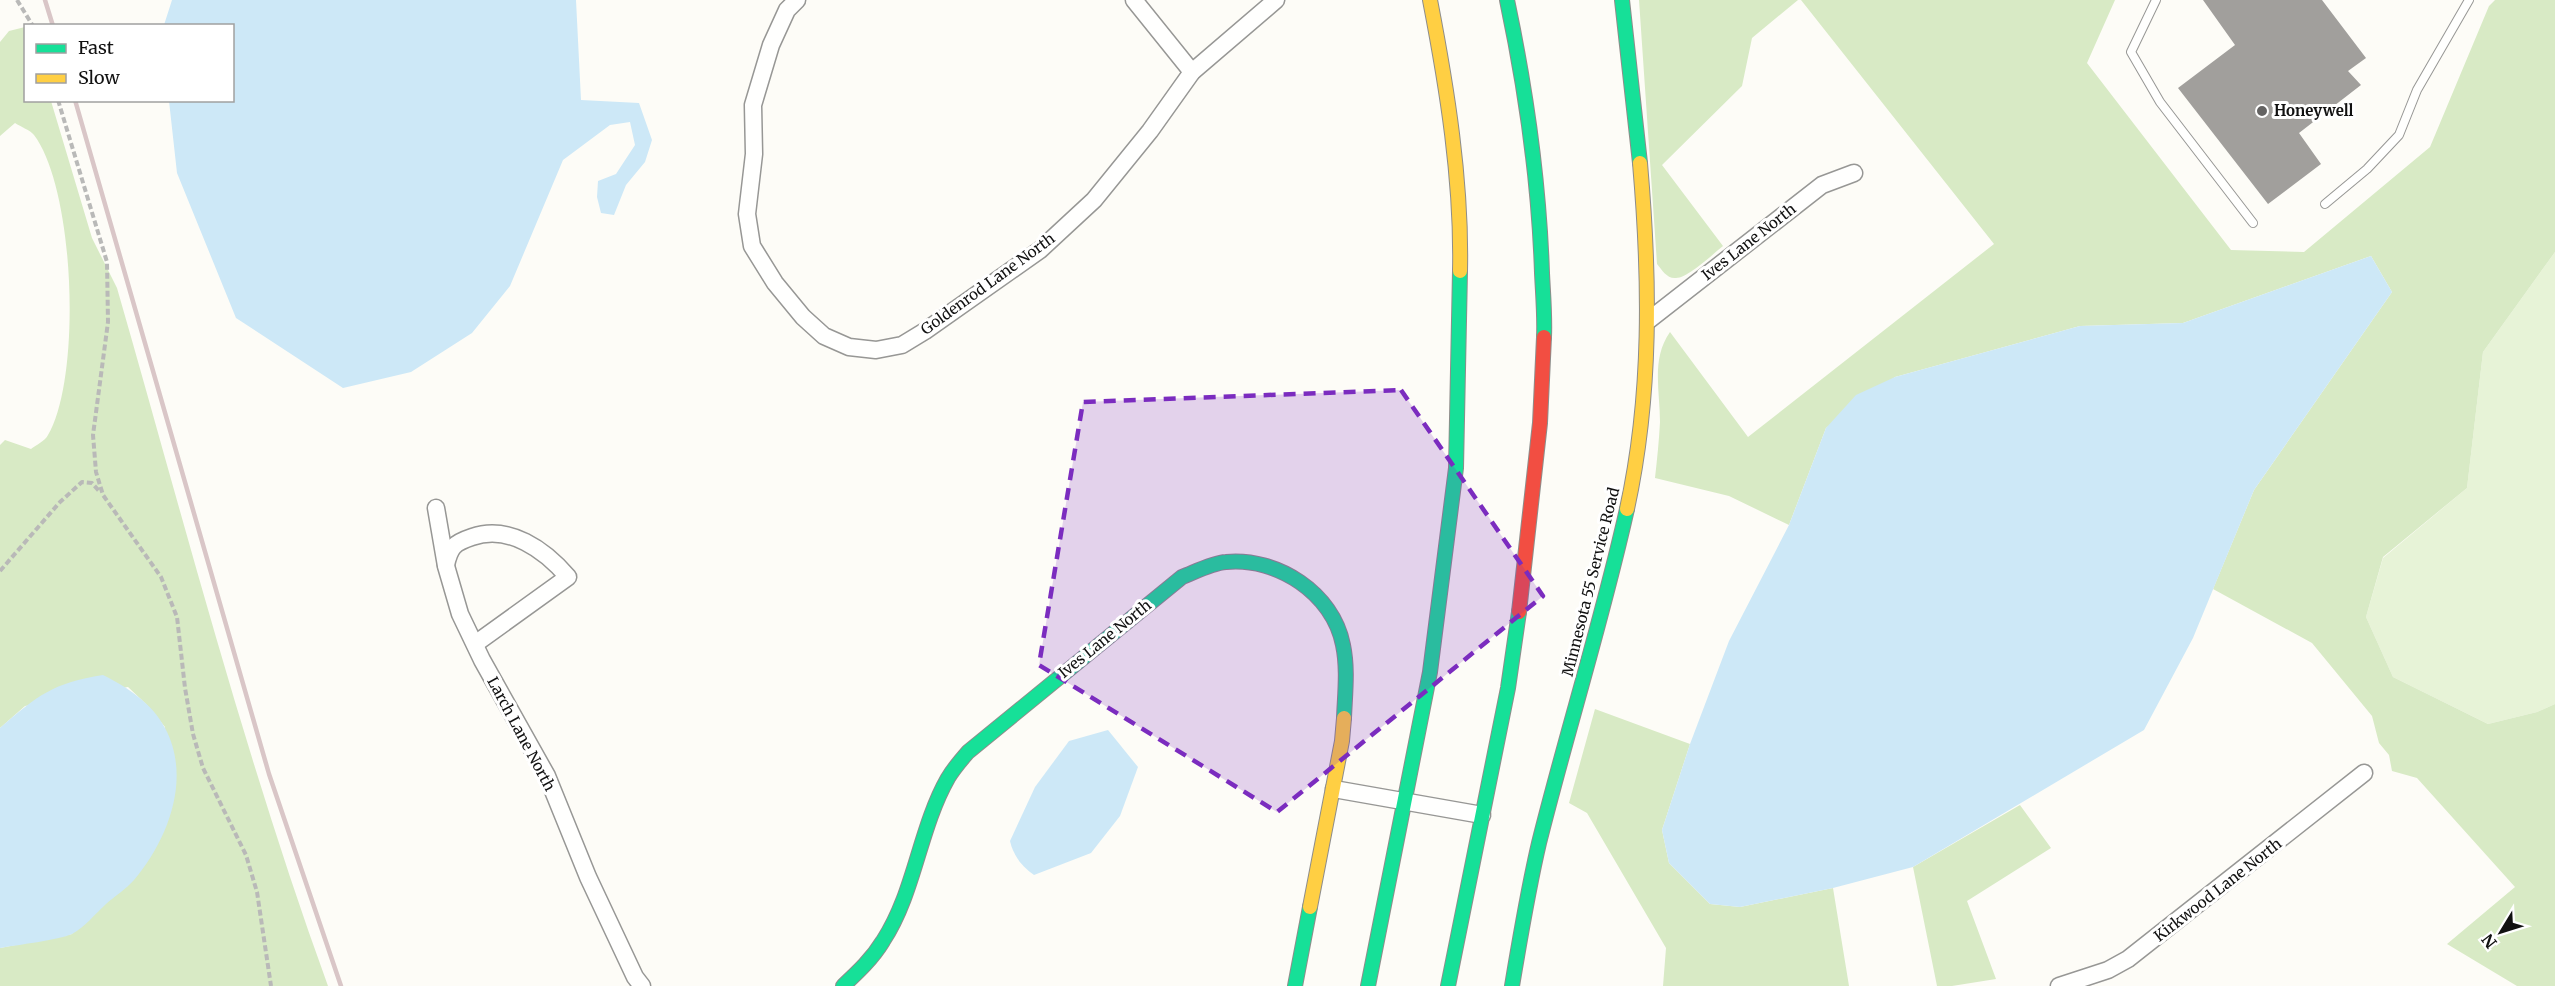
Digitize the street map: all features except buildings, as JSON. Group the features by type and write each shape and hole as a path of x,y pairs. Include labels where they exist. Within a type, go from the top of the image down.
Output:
{"main road":[{"path":"1368,986 1431,661 1456,468 1461,226 1442,62 1430,0"},
{"path":"1448,986 1508,688 1521,601 1540,423 1544,330 1541,236 1533,145 1518,51 1507,0"},
{"name":"Minnesota 55 Service Road","path":"1512,986 1518,941 1534,861 1593,650 1625,523 1642,421 1649,320 1645,212 1622,0"},
{"name":"Ives Lane North","path":"843,986 880,948 900,909 946,781 968,752 1182,577 1225,562 1269,566 1304,583 1329,610 1343,642 1347,672 1342,741 1295,986"}],"street":[{"name":"Goldenrod Lane North","path":"797,0 787,10 771,45 753,105 754,154 747,214 752,246 775,283 803,317 824,336 849,347 876,350 902,345 1040,250 1094,200 1150,131 1192,72 1276,0"},
{"path":"1134,0 1192,72"},
{"name":"Ives Lane North","path":"1649,320 1822,185 1854,173"},
{"name":"Larch Lane North","path":"436,508 446,566 460,614 482,660 547,776 588,877 635,977 642,986"},
{"path":"446,566 449,551 460,541 481,534 507,535 554,560 568,577 475,644"},
{"name":"Kirkwood Lane North","path":"2060,986 2108,970 2128,959 2364,773"},
{"path":"1334,789 1482,815"}],"lane":[{"path":"2156,0 2131,52 2160,102 2253,223"},
{"path":"2325,204 2367,168 2399,135 2417,90 2469,0"}],"path":[{"path":"17,0 32,24"},
{"path":"59,102 107,262 108,322 93,435 96,472 103,495"},
{"path":"0,571 60,502 82,482 92,483 103,495 161,577 177,617 185,688 193,734 203,768 246,855 252,873 271,986"}],"highlighted area":[{"path":"1401,390 1543,596 1277,812 1039,665 1083,402"}],"green space":[{"path":"1639,0 1798,0 1752,38 1742,86 1662,165 1723,246 1694,270 1676,278 1667,276 1657,264"},
{"path":"1801,0 2115,0 2087,63 2231,250 2304,252 2430,147 2489,6 2495,0 2555,0 2555,252 2483,352 2467,488 2383,557 2366,617 2393,677 2488,724 2537,712 2555,704 2555,986 2517,986 2447,944 2515,887 2417,778 2392,771 2389,755 2379,743 2372,716 2312,643 2213,589 2254,490 2392,292 2371,256 2183,323 2080,326 1895,377 1826,428 1789,525 1729,496 1655,478 1660,422 1658,364 1664,342 1670,332 1748,437 1994,244"},
{"path":"24,27 24,102 51,102 92,238 117,288 242,726 269,814 328,986 0,986 0,948 72,934 165,727 128,687 25,706 0,728 0,445 5,440 31,449 48,435 59,408 66,371 69,329 69,284 65,238 58,196 48,161 34,135 15,123 0,136 0,42 9,31"},
{"path":"2555,252 2555,704 2537,712 2488,724 2393,677 2366,617 2383,558 2467,488 2483,352"},
{"path":"1595,709 1690,744 1662,830 1669,863 1710,904 1740,907 1833,888 1849,986 1663,986 1666,948 1587,813 1569,803"},
{"path":"2020,805 2051,848 1967,901 1996,979 1937,986 1913,867"}],"water":[{"path":"172,0 576,0 581,100 639,103 652,140 645,162 626,185 614,215 601,213 597,197 598,181 616,174 635,145 630,122 610,125 563,160 510,286 472,333 411,372 343,388 236,318 177,173 169,102 234,102 234,24 164,24"},
{"path":"2371,256 2392,292 2254,490 2193,638 2144,730 1913,867 1833,888 1740,907 1710,904 1669,863 1662,830 1690,744 1729,641 1789,525 1826,428 1856,395 1895,377 2080,326 2183,323"},
{"path":"103,675 146,703 160,719 173,747 176,788 166,828 146,864 134,880 72,934 0,948 0,728 47,692 71,682"},
{"path":"1108,730 1138,767 1120,816 1091,853 1034,875 1019,860 1010,841 1035,787 1069,741"}],"railway":[{"path":"45,0 52,24"},
{"path":"76,102 269,774 341,986"}],"traffic: fast":[{"path":"1507,0 1526,102 1535,170 1544,337"},
{"path":"1622,0 1640,163"},
{"path":"1368,986 1430,672 1456,468 1460,271"},
{"path":"1512,986 1539,843 1607,593 1627,509"},
{"path":"843,986 874,954 894,922 938,798 960,761 968,752 1182,577 1221,563 1245,562 1283,572 1300,582 1315,595 1328,609 1343,645 1346,672 1344,718"},
{"path":"1448,986 1508,688 1519,612"},
{"path":"1295,986 1310,907"}],"traffic: slow":[{"path":"1430,0 1456,169 1460,271"},
{"path":"1627,509 1641,423 1647,336 1646,250 1640,163"},
{"path":"1310,907 1342,741 1344,718"}],"traffic: jam":[{"path":"1519,612 1540,423 1544,337"}],"place":[{"name":"Honeywell","path":"2262,111"}]}
